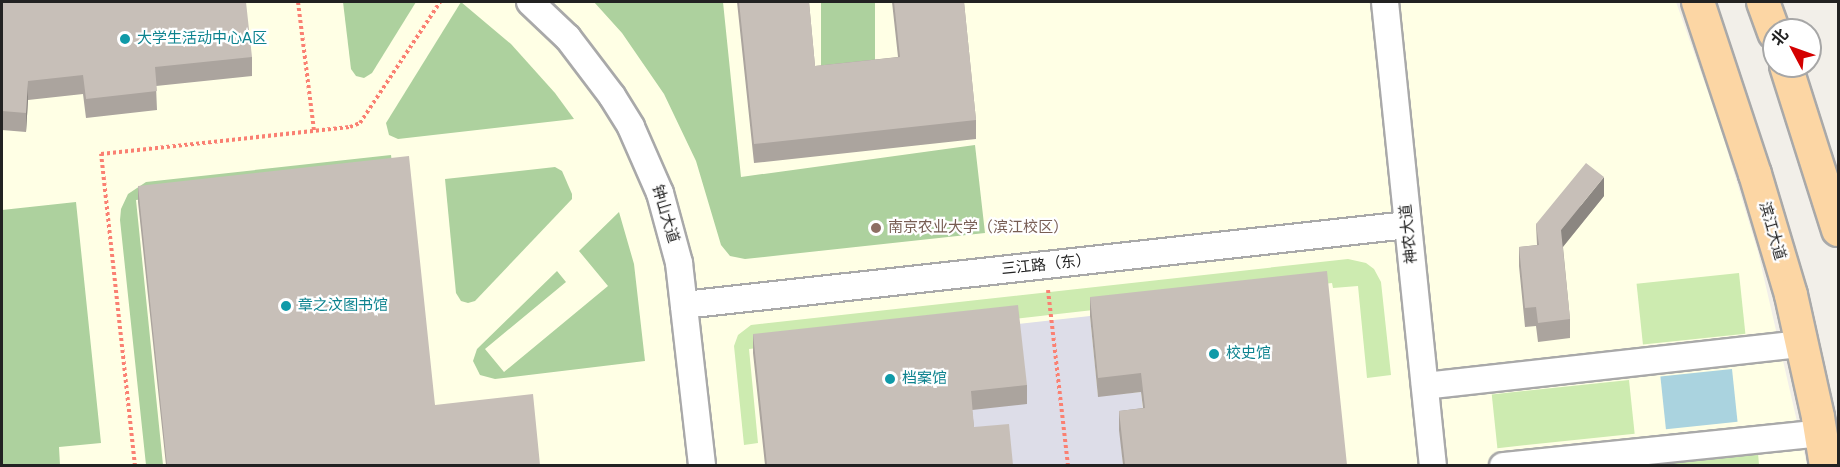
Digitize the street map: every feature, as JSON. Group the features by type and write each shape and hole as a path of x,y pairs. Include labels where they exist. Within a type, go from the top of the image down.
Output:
{"main road":[{"name":"滨江大道","path":"1698,2 1755,174 1791,295 1826,465"},
{"path":"1763,2 1769,18"},
{"path":"1790,78 1839,230"}],"lane":[{"name":"钟山大道","path":"530,2 568,38 591,66 631,127 657,185 671,228 684,305 702,465"},
{"name":"神农大道","path":"1385,2 1433,465"},
{"name":"三江路（东）","path":"684,305 1408,225"},
{"path":"1425,387 1802,344"},
{"path":"1503,465 1820,433"}],"path":[{"path":"298,2 314,131"},
{"path":"135,465 101,154 314,131 360,123 440,2"},
{"path":"1045,265 1068,465"}],"shaded area":[{"name":"南京农业大学（滨江校区）","path":"2,2 1676,2 1718,120 1758,252 1807,465 2,465"},
{"path":"1090,316 1098,396 1141,392 1145,427 1120,430 1123,465 1011,465 974,446 971,410 1018,324"}],"green space":[{"path":"343,2 416,2 372,73 364,78 356,76 351,69"},
{"path":"461,2 511,44 555,93 574,119 398,139 389,135 386,123"},
{"path":"594,2 723,2 741,177 975,145 985,233 745,259 730,256 721,245 696,161 664,94 622,33"},
{"path":"821,2 875,2 875,69 821,69"},
{"path":"391,155 393,171 136,200 163,465 146,465 120,220 121,209 128,194 146,182"},
{"path":"555,167 562,171 572,199 475,301 468,303 461,301 456,293 445,179"},
{"path":"76,202 101,443 59,447 60,465 2,465 2,210"},
{"path":"619,212 634,264 645,361 495,379 480,375 473,361 477,349 557,271 566,282 485,349 504,372 608,286 579,251"},
{"path":"1348,259 1366,263 1374,269 1381,282 1391,375 1367,378 1358,286 1333,288 1332,283 749,349 758,443 744,445 734,346 738,335 751,325"},
{"path":"1739,273 1745,334 1643,344 1637,284"},
{"path":"1629,380 1635,434 1497,448 1492,394"},
{"path":"1758,453 1759,465 1656,465 1656,464"}],"water":[{"path":"1732,369 1738,422 1666,429 1660,377"}],"building":[{"name":"大学生活动中心A区","path":"2,2 246,2 252,57 155,67 157,91 86,99 83,75 28,81 26,113 2,111"},
{"path":"739,2 809,2 815,66 900,57 894,2 964,2 976,120 754,144"},
{"name":"章之汶图书馆","path":"409,156 435,405 533,394 540,465 167,465 138,186"},
{"path":"1586,163 1604,177 1561,230 1570,319 1538,323 1536,307 1525,308 1519,247 1539,245 1536,224"},
{"name":"校史馆","path":"1327,271 1347,465 1125,465 1119,411 1145,408 1141,373 1098,378 1090,297"},
{"name":"档案馆","path":"1018,305 1027,385 971,391 974,427 1009,424 1013,465 767,465 753,334"}],"place":[{"name":"大学生活动中心A区","path":"125,39"},
{"name":"南京农业大学（滨江校区）","path":"876,228"},
{"name":"章之汶图书馆","path":"286,306"},
{"name":"校史馆","path":"1214,354"},
{"name":"档案馆","path":"890,379"}]}
